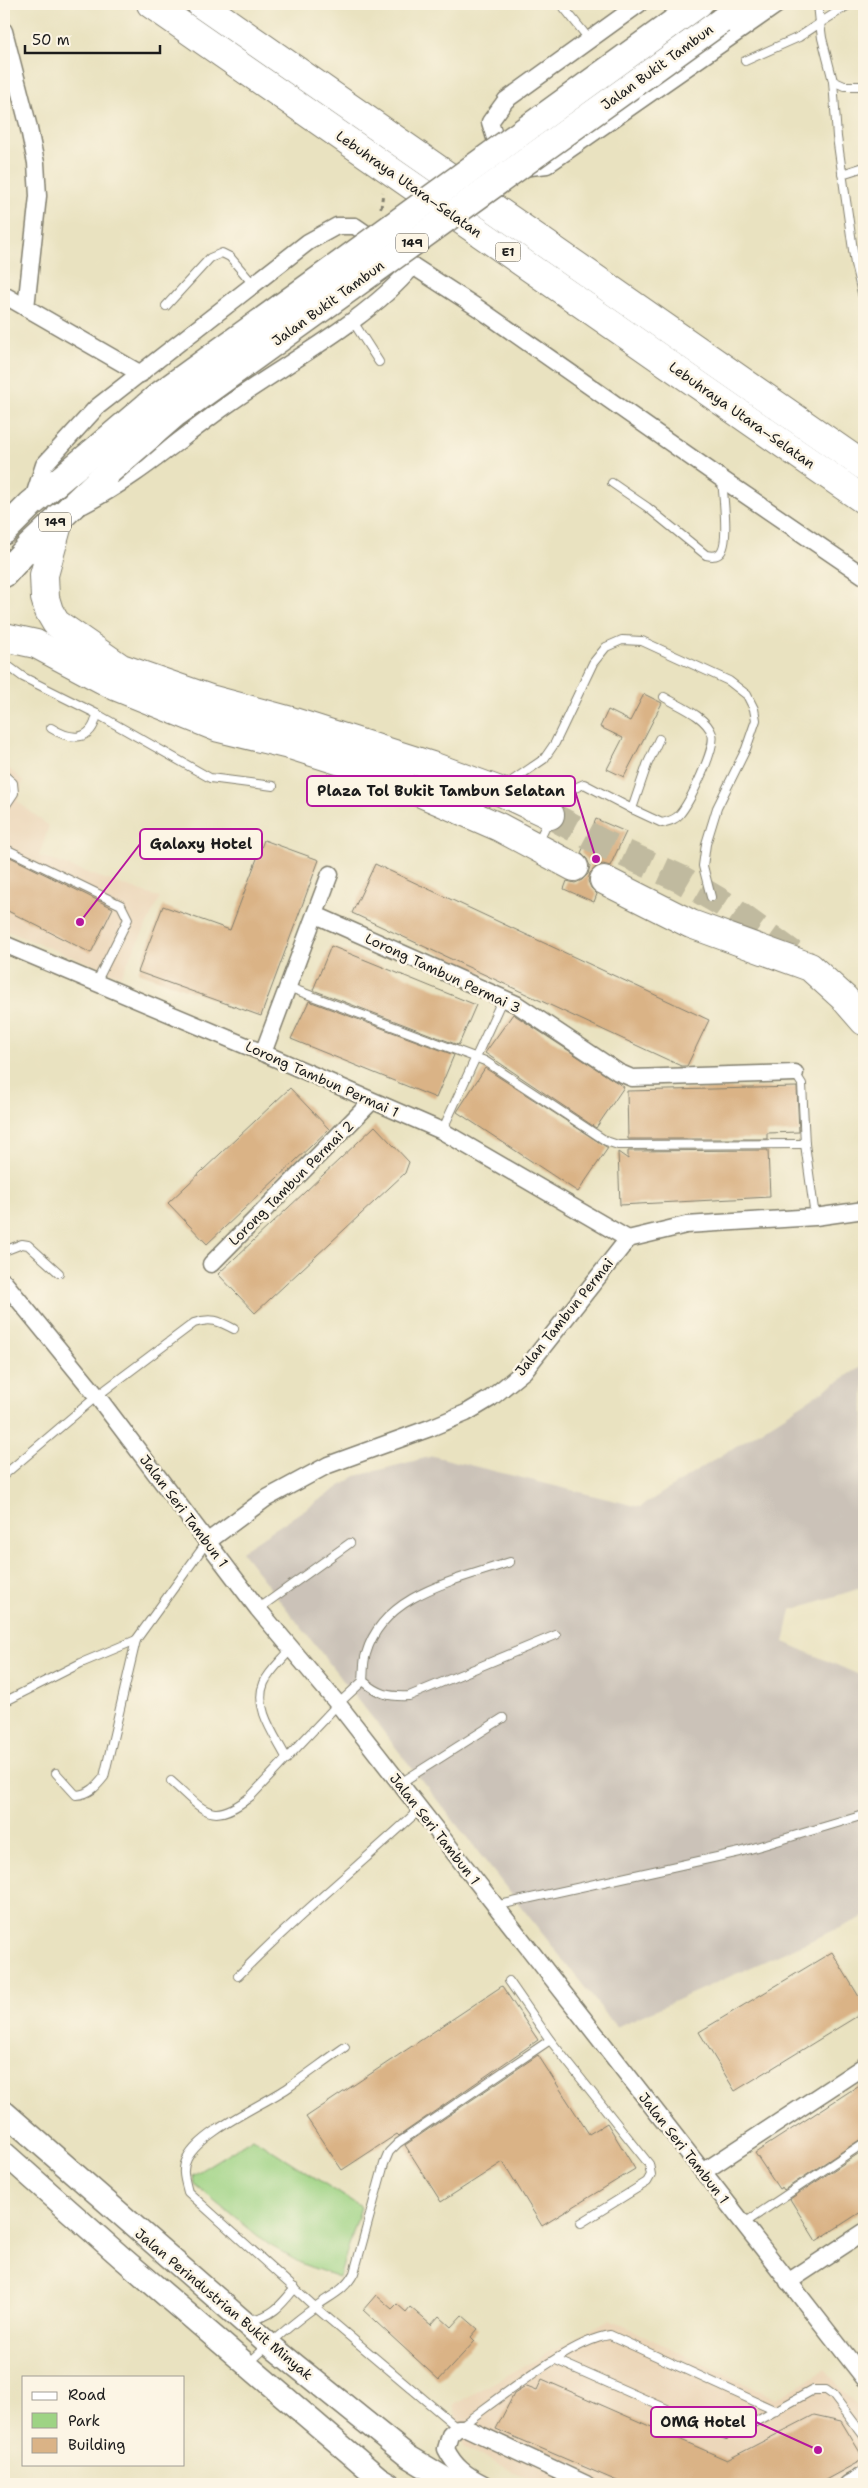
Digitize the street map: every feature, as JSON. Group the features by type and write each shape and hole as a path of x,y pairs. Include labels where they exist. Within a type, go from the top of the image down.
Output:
{"highway":[{"name":"Lebuhraya Utara–Selatan","path":"151,4 864,500"},
{"name":"Lebuhraya Utara–Selatan","path":"201,4 864,466"},
{"path":"60,517 44,575 45,598 49,611 56,623 121,668 210,699 291,721 432,766 497,790 550,816"},
{"path":"4,637 36,644 115,686 219,728 293,746 366,769 439,799 536,846 574,867"},
{"path":"604,880 690,924 810,967 844,998 864,1021"}],"main road":[{"name":"Jalan Bukit Tambun","path":"4,574 60,517 100,462 161,394 699,4"},
{"name":"Jalan Bukit Tambun","path":"4,532 31,504 175,414 746,4"},
{"name":"Jalan Perindustrian Bukit Minyak","path":"4,2112 269,2344 409,2457 454,2484"},
{"path":"4,2153 247,2366 379,2478 389,2484"}],"street":[{"path":"639,4 506,100 490,122 498,148 513,167 530,169 547,165 778,4"},
{"path":"4,31 36,163 38,196 26,308"},
{"path":"31,504 44,465 97,407 308,242 338,226 355,226 481,310 722,480 864,576"},
{"path":"60,517 115,489 227,405 383,298 413,266"},
{"path":"4,295 141,374"},
{"path":"263,1053 330,874"},
{"name":"Lorong Tambun Permai 3","path":"316,915 516,1004 618,1072 632,1078 795,1073"},
{"name":"Lorong Tambun Permai 1","path":"4,944 442,1131 628,1239"},
{"name":"Lorong Tambun Permai 2","path":"211,1264 372,1102"},
{"path":"628,1239 686,1225 815,1217 864,1210"},
{"name":"Jalan Tambun Permai","path":"207,1542 265,1499 328,1464 430,1428 466,1413 491,1398 524,1371 628,1239"},
{"name":"Jalan Seri Tambun 1","path":"5,1287 97,1396 258,1609 338,1704 864,2378"},
{"path":"703,2172 864,2066"},
{"path":"788,2282 864,2232"},
{"path":"484,2484 454,2464 446,2449 450,2435 458,2428 466,2428 586,2484"},
{"path":"848,2484 864,2475"}],"lane":[{"path":"561,4 589,39"},
{"path":"818,4 822,38 833,81 842,174 856,264 864,301"},
{"path":"745,61 799,37 850,4"},
{"path":"833,81 844,86 864,86"},
{"path":"842,174 864,167"},
{"path":"166,306 210,258 222,253 230,256 253,284"},
{"path":"352,320 380,362"},
{"path":"612,483 646,507 706,555 714,556 721,553 725,543 722,480"},
{"path":"497,790 521,776 544,759 556,743 593,662 606,647 622,640 642,641 729,680 748,695 756,720 746,750 717,808 706,844 702,866 711,897"},
{"path":"4,662 23,677 97,714 210,778 273,786"},
{"path":"536,846 561,794 584,784 662,823 678,816 686,807 714,745 712,733 704,722 664,697"},
{"path":"50,728 62,735 75,738 85,734 96,724 97,714"},
{"path":"632,809 647,765 659,739"},
{"path":"4,775 12,783 14,793 4,808"},
{"path":"4,848 121,905 126,912 128,919 96,983"},
{"path":"288,987 485,1060 606,1141 618,1145 805,1144"},
{"path":"442,1131 503,998"},
{"path":"795,1073 802,1084 805,1144 815,1217"},
{"path":"4,1251 22,1244 28,1245 59,1273"},
{"path":"4,1475 97,1396 194,1323 206,1319 216,1320 234,1330"},
{"path":"56,1773 76,1795 85,1794 94,1789 104,1777 136,1640 207,1542"},
{"path":"258,1609 350,1543"},
{"path":"171,1781 208,1814 224,1814 237,1808 287,1759 338,1704 363,1681 365,1654 376,1629 394,1608 430,1590 510,1562"},
{"path":"363,1681 378,1693 392,1697 409,1696 556,1635"},
{"path":"4,1702 81,1663 136,1640"},
{"path":"287,1759 263,1712 261,1696 264,1682 291,1649"},
{"path":"399,1784 502,1718"},
{"path":"238,1976 285,1929 371,1855 419,1810"},
{"path":"495,1906 740,1852 864,1815"},
{"path":"510,1981 550,2040 649,2164 651,2175 648,2182 581,2223"},
{"path":"247,2366 269,2344 315,2307 334,2296 350,2281 389,2152 398,2143 550,2040"},
{"path":"345,2046 288,2088 222,2126 187,2157 183,2171 188,2192 315,2307 458,2428 556,2360 592,2340 610,2335 776,2411"},
{"path":"743,2224 864,2143"},
{"path":"239,2319 256,2320 270,2314 296,2288"},
{"path":"556,2360 726,2435 736,2432 814,2390 826,2390 833,2395 864,2436"}],"shaded area":[{"path":"4,764 23,781 18,802 49,826 39,856 160,898 121,976 4,930"},
{"path":"864,1365 864,1587 791,1610 784,1642 864,1677 864,1917 616,2027 241,1551 356,1476 433,1456 640,1507"},
{"path":"610,2319 776,2399 825,2370 864,2414 864,2484 538,2484 464,2447 453,2405"}],"green space":[{"path":"253,2138 361,2207 339,2277 302,2264 268,2244 194,2184 193,2175"}],"building":[{"path":"644,694 662,703 624,777 607,769 623,738 600,727 608,710 630,721"},
{"path":"596,819 626,832 610,866 603,864 596,867 590,873 588,881 591,888 597,894 594,902 564,889 567,881 575,883 582,880 588,874 590,866 587,859 581,853"},
{"path":"264,840 319,860 261,1016 138,972 163,906 230,930"},
{"path":"4,854 113,908 91,953 4,909"},
{"path":"375,864 709,1020 687,1066 681,1066 352,913"},
{"path":"331,946 476,1005 458,1045 313,990"},
{"path":"309,1001 454,1055 436,1098 291,1039"},
{"path":"513,1014 624,1087 596,1128 485,1053"},
{"path":"485,1068 608,1148 578,1192 457,1112"},
{"path":"797,1087 799,1132 767,1133 767,1139 628,1139 627,1091"},
{"path":"290,1088 329,1129 207,1244 168,1203"},
{"path":"375,1126 409,1162 405,1173 255,1313 218,1274"},
{"path":"768,1150 770,1197 620,1205 618,1152 628,1159 628,1151"},
{"path":"832,1952 864,2005 864,2012 735,2091 699,2032"},
{"path":"502,1986 538,2040 399,2136 397,2134 342,2170 306,2117"},
{"path":"538,2055 589,2134 607,2123 635,2169 542,2226 503,2162 441,2202 405,2145"},
{"path":"864,2082 864,2137 784,2190 782,2187 779,2189 755,2153"},
{"path":"864,2150 864,2210 816,2241 790,2199"},
{"path":"376,2295 392,2309 397,2304 406,2312 410,2307 431,2325 439,2316 451,2327 462,2315 478,2329 471,2337 475,2341 439,2380 363,2310"},
{"path":"542,2379 727,2460 814,2415 841,2421 864,2459 818,2484 624,2484 496,2429 514,2394 527,2386 537,2390"}],"tunnel":[{"path":"550,815 604,844 681,879 722,903 806,964"}],"place":[{"name":"Plaza Tol Bukit Tambun Selatan","path":"596,859"},
{"name":"Galaxy Hotel","path":"80,922"},
{"name":"OMG Hotel","path":"818,2450"}]}
